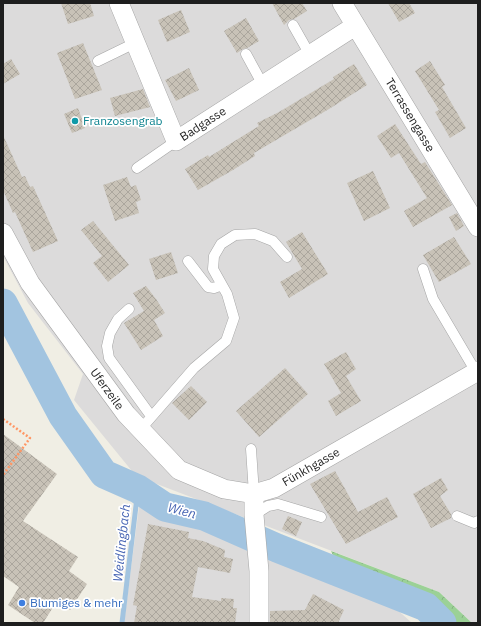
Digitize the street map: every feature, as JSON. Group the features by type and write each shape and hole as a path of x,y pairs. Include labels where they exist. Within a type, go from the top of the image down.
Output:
{"street":[{"name":"Badgasse","path":"119,3 176,141 355,26"},
{"name":"Terrassengasse","path":"342,3 478,227"},
{"name":"Uferzeile","path":"3,233 30,283 126,414 145,423 179,470 224,489 254,494"},
{"name":"Fünkhgasse","path":"254,494 274,488 477,371"},
{"path":"254,494 254,515 260,571 259,623"}],"lane":[{"path":"293,25 310,55"},
{"path":"98,61 135,43"},
{"path":"246,54 263,85"},
{"path":"137,168 176,141"},
{"path":"129,309 118,319 110,333 107,346 109,358 145,423 194,368 226,340 234,318 227,294 213,269 214,256 221,244 235,235 255,234 273,241 287,257"},
{"path":"188,261 208,288 214,288 222,285"},
{"path":"423,269 433,299 477,371"},
{"path":"251,449 254,494"},
{"path":"254,515 268,506 278,504 321,517"},
{"path":"457,516 474,523 478,520"}],"path":[{"path":"3,419 30,438 3,475"}],"shaded area":[{"path":"3,3 478,3 478,623 472,623 439,592 136,476 74,400 83,374 28,303 3,256"},
{"path":"140,499 243,547 392,605 412,623 124,623"}],"green space":[{"path":"331,551 439,592 472,623 450,623 435,607 337,564"}],"building":[{"path":"61,3 90,3 94,16 68,24"},
{"path":"272,3 302,3 307,11 294,19 289,20 284,25"},
{"path":"388,3 409,3 415,13 399,22"},
{"path":"181,10 190,32 167,42 158,20"},
{"path":"246,18 259,41 237,53 224,31"},
{"path":"83,43 102,90 75,99 57,53"},
{"path":"11,59 20,74 3,84 3,64"},
{"path":"430,61 445,85 442,87 466,128 450,138 435,112 439,110 415,71"},
{"path":"354,64 367,85 254,153 255,156 198,190 185,169 208,155 209,157 259,126 257,123 279,112 334,79 333,77"},
{"path":"189,68 199,90 176,101 165,80"},
{"path":"143,89 150,107 115,116 110,98"},
{"name":"Franzosengrab","path":"78,108 85,128 72,133 64,114"},
{"path":"395,124 421,164 425,162 452,205 413,227 404,211 427,198 399,153 391,158 377,136"},
{"path":"3,135 22,177 25,176 30,187 33,186 58,241 33,252 15,212 13,213 3,190"},
{"path":"373,171 390,208 364,221 347,183"},
{"path":"127,177 131,187 136,185 141,200 136,202 139,213 115,221 103,185"},
{"path":"457,213 464,226 456,231 449,217"},
{"path":"93,221 129,265 108,282 93,263 102,256 81,230"},
{"path":"302,232 328,274 289,298 280,282 302,269 286,242"},
{"path":"454,237 471,264 439,282 423,255"},
{"path":"171,252 178,273 156,280 149,259"},
{"path":"146,286 165,313 154,320 163,336 141,350 124,323 144,311 133,293"},
{"path":"346,352 356,369 346,376 361,401 336,416 328,401 341,393 324,364"},
{"path":"285,368 308,394 259,437 236,411"},
{"path":"191,386 207,402 189,420 172,403"},
{"path":"3,434 57,474 23,521 78,557 69,571 87,584 70,610 57,601 43,623 35,623 8,605 19,587 3,576"},
{"path":"335,471 358,512 387,497 398,517 346,544 310,484"},
{"path":"441,478 448,490 440,496 451,514 451,518 431,528 413,494"},
{"path":"288,516 302,522 296,536 282,529"},
{"path":"148,524 189,532 188,538 203,541 225,550 224,557 233,559 230,573 198,567 192,597 221,601 221,598 234,599 233,608 237,608 235,623 134,623 137,606 133,605"},
{"path":"313,594 344,610 338,623 270,623 270,611 305,610"}],"waterway":[{"name":"Wien","path":"3,303 63,416 104,474 138,489 165,507 204,516 277,548 426,607 442,623"},
{"name":"Weidlingbach","path":"122,623 138,489"}],"place":[{"name":"Franzosengrab","path":"75,121"},
{"name":"Blumiges & mehr","path":"22,603"}]}
